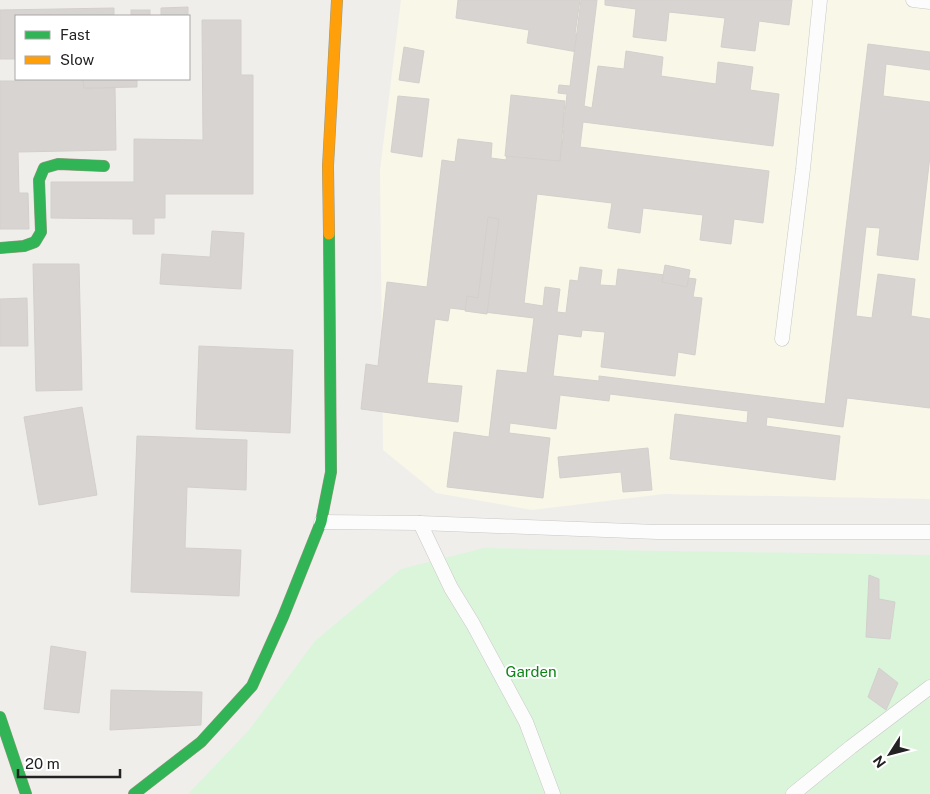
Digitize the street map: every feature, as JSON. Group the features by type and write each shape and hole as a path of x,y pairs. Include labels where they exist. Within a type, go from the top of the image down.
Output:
{"street":[{"path":"134,794 201,742 252,686 283,617 321,522 331,472 328,166 337,0"},
{"path":"0,248 24,246 35,242 41,232 39,180 44,168 58,164 104,166"},
{"path":"0,717 26,794"}],"lane":[{"path":"782,339 803,169 820,0"},
{"path":"913,0 930,2"},
{"path":"321,522 420,523 656,532 930,532"},
{"path":"420,523 451,588 483,641 526,722 553,794"},
{"path":"793,794 930,687"}],"shaded area":[{"path":"401,0 930,0 930,499 664,494 532,510 436,493 383,450 380,170"}],"green space":[{"name":"Garden","path":"484,548 930,555 930,794 188,794 249,730 315,641 401,569"}],"building":[{"path":"458,0 580,0 575,34 585,36 583,53 527,43 529,30 456,18"},
{"path":"581,0 597,0 584,106 592,108 598,66 624,69 626,51 663,57 661,76 716,84 718,62 753,67 750,90 779,94 773,146 583,122 580,147 769,171 763,223 734,219 731,244 700,240 703,215 643,208 640,233 608,228 612,203 537,194 524,303 543,306 545,287 560,289 557,312 566,313 570,280 578,281 580,267 602,270 600,285 616,286 618,269 696,279 693,297 702,298 695,355 678,352 675,376 601,367 605,332 582,330 581,337 558,334 553,376 599,381 599,376 825,404 868,44 930,52 930,70 886,64 883,96 930,102 930,156 918,260 877,255 880,228 866,227 856,316 872,318 878,274 915,279 911,316 930,319 930,408 847,398 843,427 767,417 766,426 840,436 835,480 670,459 675,414 747,423 748,411 610,394 609,401 560,395 556,429 510,423 509,433 550,438 543,498 447,487 454,432 489,437 497,370 527,373 534,318 450,308 448,321 435,319 427,383 462,386 458,422 361,409 366,364 378,366 387,282 427,287 442,160 455,162 458,139 492,143 491,158 506,160 509,140 562,147 564,127 555,126 556,113 565,113 567,94 558,93 559,85 570,86"},
{"path":"605,0 792,0 789,25 759,21 755,51 721,47 725,18 669,12 666,41 633,37 636,9 605,5"},
{"path":"188,7 188,15 161,15 161,8"},
{"path":"114,8 114,15 15,15 15,59 0,59 0,10"},
{"path":"131,10 150,10 150,15 131,15"},
{"path":"202,20 241,20 241,75 253,75 253,194 165,194 165,218 154,218 154,234 133,234 133,219 51,218 51,182 134,182 134,139 203,140"},
{"path":"404,47 424,51 419,83 399,80"},
{"path":"83,80 84,88 115,88 116,150 18,152 19,193 28,193 29,229 0,229 0,81"},
{"path":"83,80 137,80 137,87 84,88"},
{"path":"511,95 565,101 560,161 505,156"},
{"path":"398,96 429,99 422,157 391,152"},
{"path":"488,217 499,219 487,314 465,311 467,296 478,298"},
{"path":"212,231 244,233 241,289 160,284 162,254 210,257"},
{"path":"33,264 79,264 82,390 36,391"},
{"path":"665,265 690,270 687,287 662,282"},
{"path":"27,298 28,346 0,346 0,299"},
{"path":"199,346 293,350 290,433 196,429"},
{"path":"82,407 97,495 39,505 24,417"},
{"path":"137,436 247,440 246,490 187,487 185,548 241,550 239,596 131,592"},
{"path":"648,448 652,490 623,492 621,472 560,478 558,457"},
{"path":"869,575 879,579 879,599 895,602 890,639 866,637"},
{"path":"51,646 86,652 79,713 44,709"},
{"path":"879,668 898,683 886,710 868,697"},
{"path":"111,690 202,692 201,725 110,730"}],"traffic: fast":[{"path":"0,248 24,246 35,242 41,232 39,180 44,168 58,164 104,166"},
{"path":"134,794 201,742 252,686 283,617 321,522 331,472 329,234"},
{"path":"0,717 26,794"}],"traffic: slow":[{"path":"329,234 328,166 337,0"}]}
